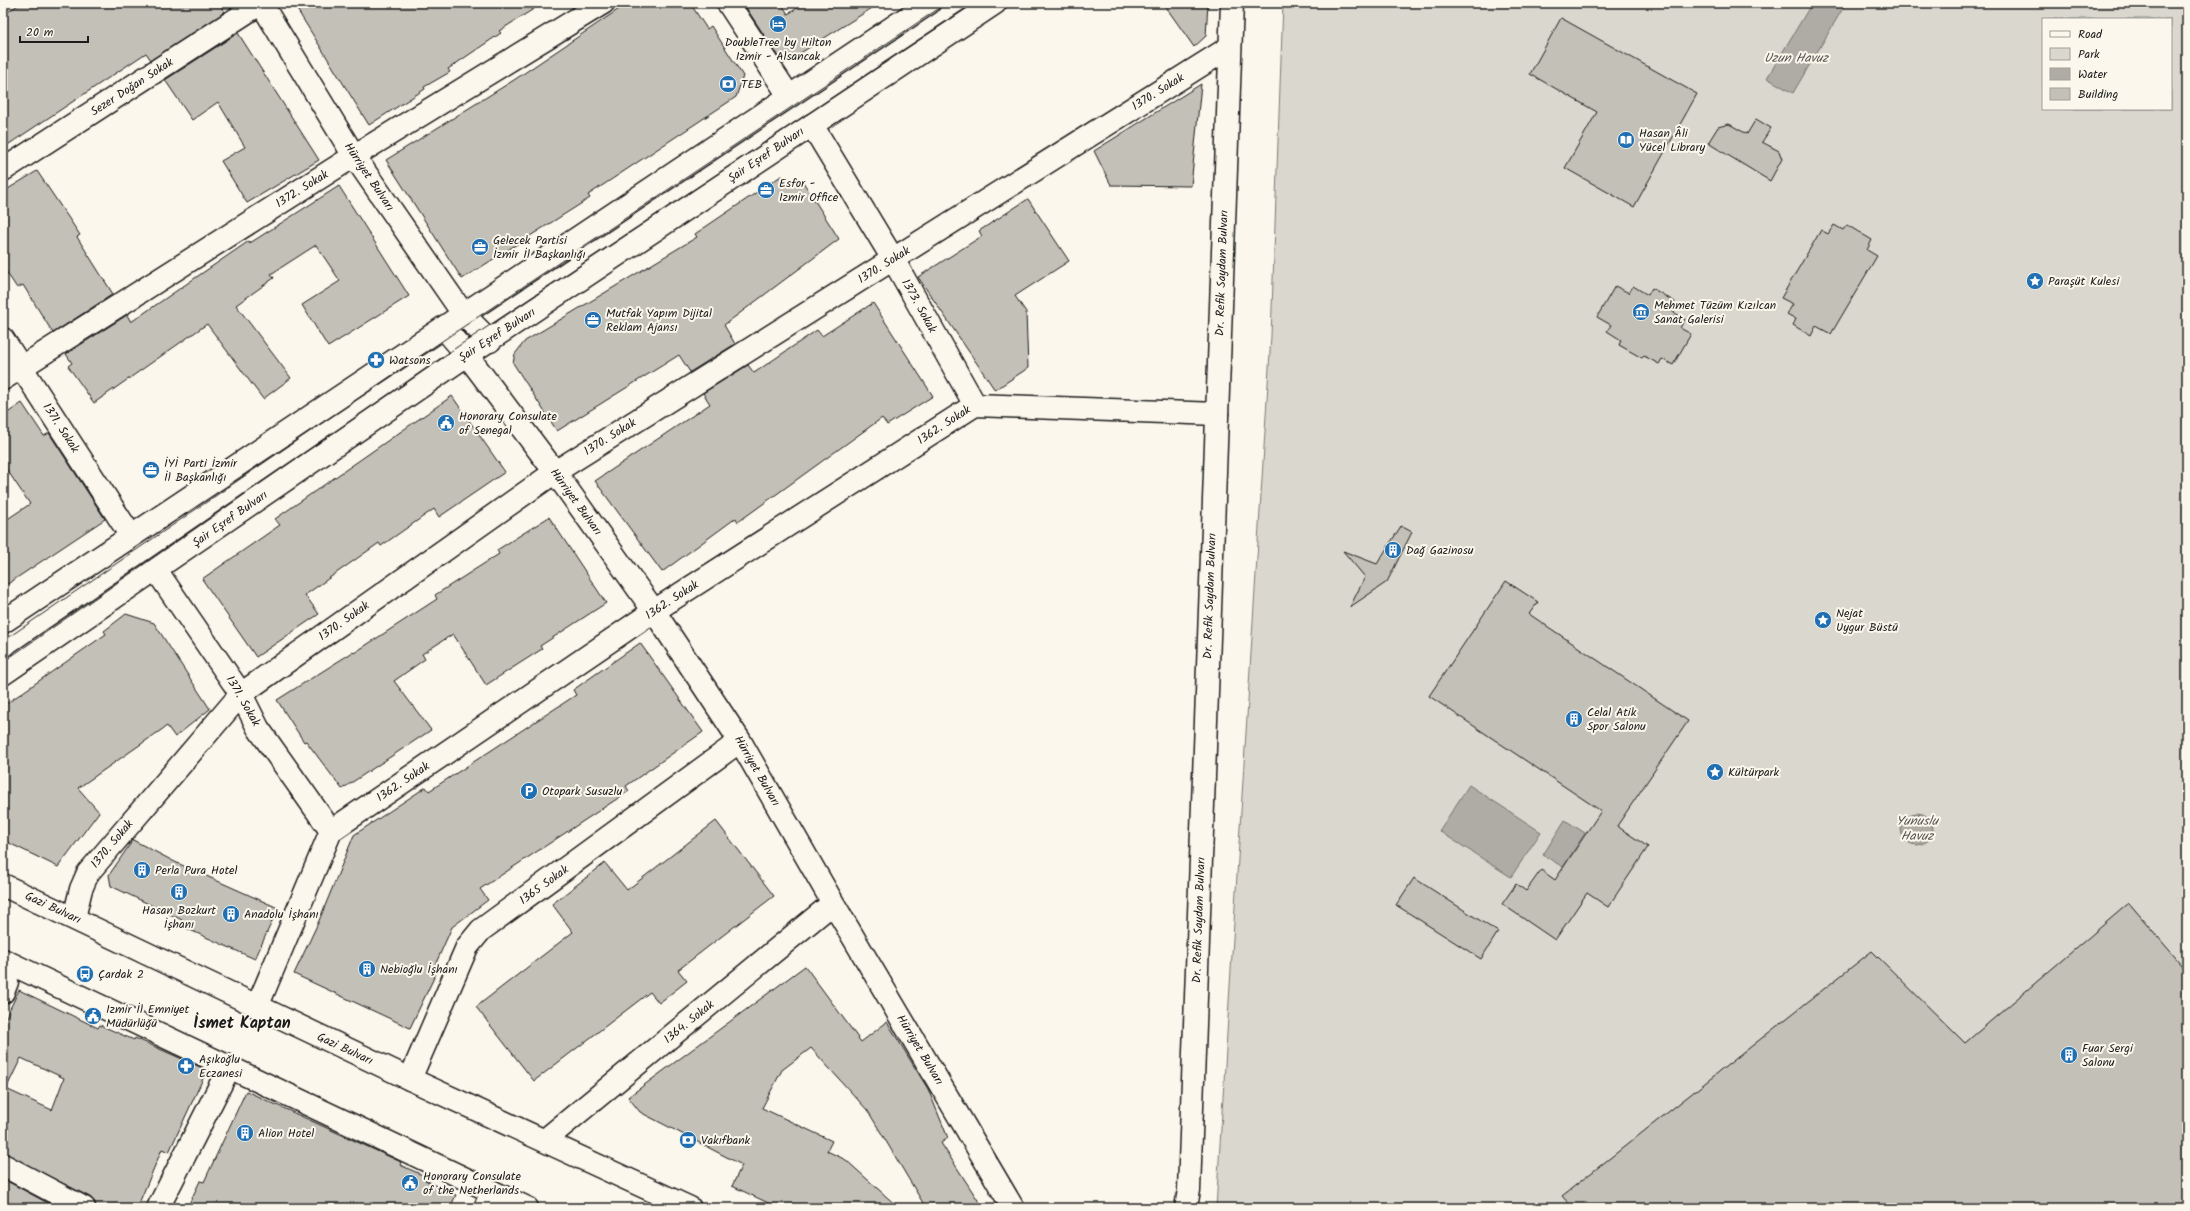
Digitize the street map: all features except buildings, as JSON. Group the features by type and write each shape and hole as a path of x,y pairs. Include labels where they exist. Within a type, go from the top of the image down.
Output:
{"street":[{"name":"Hürriyet Bulvarı","path":"261,3 354,156 464,315 490,341"},
{"name":"Sezer Doğan Sokak","path":"3,170 261,3"},
{"name":"1372. Sokak","path":"3,379 354,156 603,3"},
{"path":"728,3 789,96"},
{"path":"3,622 929,3"},
{"name":"Şair Eşref Bulvarı","path":"3,674 156,570 467,354 490,341 996,3"},
{"name":"Dr. Refik Saydam Bulvarı","path":"1189,1202 1232,3"},
{"name":"1370. Sokak","path":"74,918 81,889 88,873 241,694 555,472 1230,47"},
{"name":"1373. Sokak","path":"812,125 893,259 975,405"},
{"name":"Hürriyet Bulvarı","path":"444,328 467,354 555,472 654,611 740,741 833,903 1013,1208"},
{"name":"1371. Sokak","path":"3,339 131,536"},
{"name":"1362. Sokak","path":"331,831 654,611 975,405 1217,414"},
{"name":"1371. Sokak","path":"156,570 241,694 258,728 331,831"},
{"name":"1365 Sokak","path":"410,1080 467,947 481,930 740,741"},
{"path":"257,1007 331,831"},
{"name":"Gazi Bulvarı","path":"3,885 410,1080 545,1140 690,1208"},
{"name":"1364. Sokak","path":"545,1140 833,903"},
{"path":"3,960 229,1068 489,1200 527,1208"},
{"path":"158,1208 229,1068"},
{"path":"3,1165 84,1208"}],"green space":[{"name":"Kültürpark","path":"1283,3 2187,3 2187,1208 1216,1208 1271,336"}],"water":[{"name":"Uzun Havuz","path":"1812,3 1846,3 1793,93 1767,78"},
{"path":"1469,785 1541,832 1511,877 1439,831"},
{"name":"Yunuslu Havuz","path":"1917,813 1923,814 1930,820 1933,829 1932,835 1926,842 1917,845 1911,844 1904,838 1901,829 1902,823 1908,816"},
{"path":"1565,820 1585,833 1563,867 1543,855"}],"tram line":[{"path":"3,641 451,335 947,3"},
{"path":"3,662 460,345 975,3"}],"place":[{"name":"DoubleTree by Hilton Izmir - Alsancak","path":"778,24"},
{"name":"TEB","path":"728,84"},
{"name":"Hasan Âli Yücel Library","path":"1626,140"},
{"name":"Esfor - Izmir Office","path":"766,190"},
{"name":"Gelecek Partisi İzmir İl Başkanlığı","path":"480,247"},
{"name":"Paraşüt Kulesi","path":"2035,281"},
{"name":"Mehmet Tüzüm Kızılcan Sanat Galerisi","path":"1641,312"},
{"name":"Mutfak Yapım Dijital Reklam Ajansı","path":"593,320"},
{"name":"Watsons","path":"376,360"},
{"name":"Honorary Consulate of Senegal","path":"446,423"},
{"name":"İYİ Parti İzmir İl Başkanlığı","path":"151,470"},
{"name":"Dağ Gazinosu","path":"1393,550"},
{"name":"Nejat Uygur Büstü","path":"1823,620"},
{"name":"Celal Atik Spor Salonu","path":"1574,719"},
{"name":"Kültürpark","path":"1715,772"},
{"name":"Otopark Susuzlu","path":"529,791"},
{"name":"Perla Pura Hotel","path":"142,870"},
{"name":"Hasan Bozkurt İşhanı","path":"179,892"},
{"name":"Anadolu İşhanı","path":"231,914"},
{"name":"Nebioğlu İşhanı","path":"367,969"},
{"name":"Çardak 2","path":"85,974"},
{"name":"Izmir İl Emniyet Müdürlüğü","path":"93,1016"},
{"name":"Fuar Sergi Salonu","path":"2069,1055"},
{"name":"Aşıkoğlu Eczanesi","path":"186,1066"},
{"name":"Alion Hotel","path":"245,1133"},
{"name":"Vakıfbank","path":"688,1140"},
{"name":"Honorary Consulate of the Netherlands","path":"410,1183"}],"district":[{"name":"İsmet Kaptan","path":"242,1023"}]}
